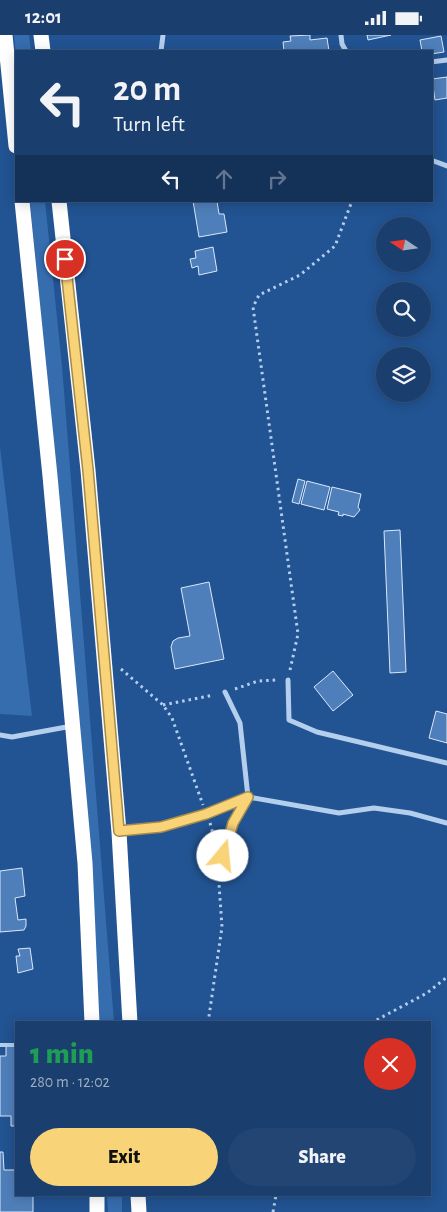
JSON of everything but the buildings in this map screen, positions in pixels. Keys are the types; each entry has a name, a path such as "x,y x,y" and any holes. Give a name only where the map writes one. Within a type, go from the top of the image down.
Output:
{"highway":[{"path":"5,35 15,136"},
{"path":"41,35 42,50"},
{"path":"22,202 85,863 92,1021"},
{"path":"59,202 88,470 119,831 130,1021"},
{"path":"96,1196 97,1212"},
{"path":"138,1196 139,1212"}],"street":[{"path":"161,50 163,35"},
{"path":"341,35 342,44 345,50"},
{"path":"433,62 447,60"},
{"path":"433,161 447,166"},
{"path":"288,680 289,720 317,731 447,763"},
{"path":"218,873 233,823 248,797 240,723 225,692"},
{"path":"0,735 12,737 72,726"},
{"path":"119,831 161,827 206,814 248,797 339,813 374,809 410,813 447,823"}],"lane":[{"path":"0,1045 15,1045"}],"path":[{"path":"163,705 200,699 258,681 288,680 298,634 253,307 259,295 300,275 335,246 352,202"},
{"path":"375,1021 427,993 447,977"},
{"path":"273,1212 276,1196"}],"shaded area":[{"path":"14,35 29,35 31,50 16,50"},
{"path":"30,202 45,202 62,366 114,1021 99,1021 78,708"},
{"path":"0,447 32,716 0,714"},
{"path":"107,1196 122,1196 122,1212 108,1212"}],"route":[{"path":"65,259 88,470 119,831 161,827 206,814 248,797 233,823 223,856"}]}
